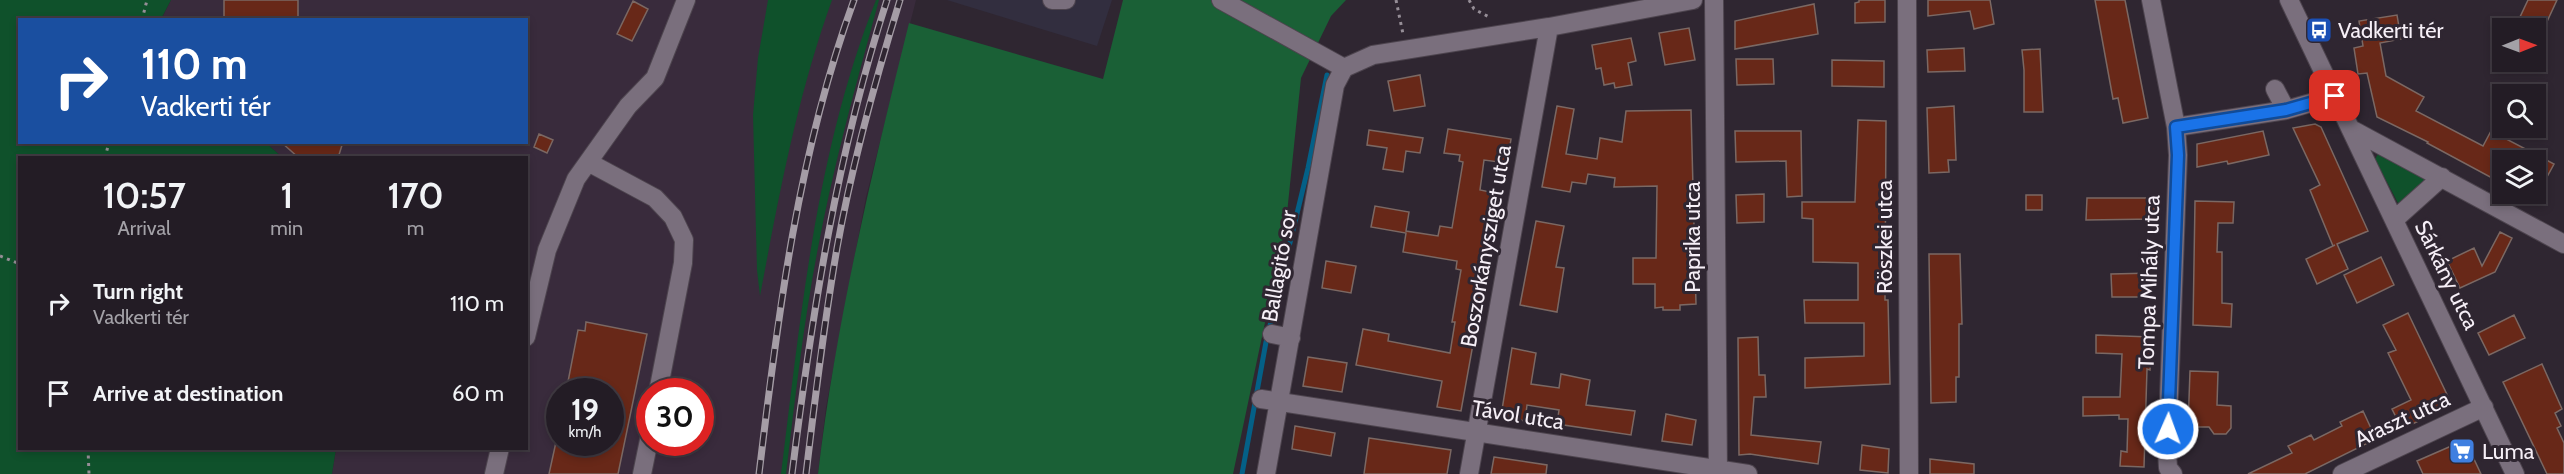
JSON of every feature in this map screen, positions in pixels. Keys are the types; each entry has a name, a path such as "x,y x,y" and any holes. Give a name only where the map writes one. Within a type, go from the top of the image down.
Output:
{"street":[{"path":"528,329 547,250 576,179 628,106 655,78 686,0"},
{"path":"1052,0 1066,0"},
{"path":"1221,0 1344,68 1373,55 1549,27 1694,0"},
{"name":"Paprika utca","path":"1714,0 1718,472"},
{"name":"Röszkei utca","path":"1907,0 1909,474"},
{"path":"2151,0 2176,127 2286,110 2335,96 2289,0"},
{"name":"Boszorkánysziget utca","path":"1469,474 1549,27"},
{"name":"Ballagitó sor","path":"1266,474 1291,338 1316,168 1335,85 1344,68"},
{"path":"2276,89 2286,110"},
{"name":"Sárkány utca","path":"2335,96 2515,474"},
{"name":"Tompa Mihály utca","path":"2173,474 2168,468 2167,452 2178,155 2176,127"},
{"path":"2351,129 2564,244"},
{"path":"588,162 655,198 673,217 684,240 683,263 661,378"},
{"path":"2394,220 2442,177"},
{"path":"1272,334 1291,338"},
{"name":"Távol utca","path":"1261,399 1718,472 1748,474"},
{"name":"Araszt utca","path":"2342,474 2484,407"},
{"path":"494,474 500,450"},
{"path":"642,474 646,456"}],"path":[{"path":"142,18 147,0"},
{"path":"1396,0 1406,49"},
{"path":"0,256 18,263"},
{"path":"88,450 89,474"}],"shaded area":[{"path":"171,0 916,0 866,197 826,407 818,474 332,474 336,450 528,450 528,156 281,156 267,144 528,144 528,18 162,18"},
{"path":"947,0 1112,0 1097,46"}],"green space":[{"path":"0,0 171,0 162,18 18,18 18,144 267,144 281,156 18,156 18,450 336,450 332,474 0,474"},
{"path":"768,0 832,0 799,110 760,296 757,270 753,115 758,58"},
{"path":"876,0 879,0 845,126 823,221 803,335 786,474 781,474 804,294 825,174 856,57"},
{"path":"1123,0 1346,0 1331,16 1301,78 1286,223 1233,474 818,474 835,360 856,247 909,23 1103,79"},
{"path":"2380,151 2425,179 2399,205 2375,159"}],"building":[{"path":"224,0 298,0 298,18 224,18"},
{"path":"1859,0 1885,0 1885,22 1855,23 1855,3"},
{"path":"1928,0 1990,0 1994,24 1974,29 1970,11 1928,16"},
{"path":"2095,0 2125,0 2148,118 2123,123 2118,98 2113,99"},
{"path":"2528,0 2557,0 2546,24 2546,18 2520,17"},
{"path":"633,1 648,9 632,41 617,34"},
{"path":"1814,4 1818,34 1735,49 1735,21"},
{"path":"2397,15 2401,39 2380,43 2386,76 2424,97 2416,111 2483,146 2491,131 2492,138 2504,138 2527,150 2492,150 2492,178 2428,142 2377,117 2367,73 2358,74 2354,48 2363,46 2359,21"},
{"path":"1689,28 1695,60 1665,65 1659,33"},
{"path":"1631,38 1636,61 1628,63 1632,85 1615,88 1614,83 1604,85 1601,68 1596,69 1592,45"},
{"path":"1964,48 1965,71 1928,72 1927,50"},
{"path":"2040,49 2043,112 2024,112 2022,50"},
{"path":"1736,59 1773,59 1774,84 1737,85"},
{"path":"1832,60 1884,61 1884,87 1832,86"},
{"path":"1420,75 1425,106 1394,111 1388,81"},
{"path":"1557,106 1574,109 1566,154 1597,159 1600,138 1622,142 1626,111 1691,110 1696,304 1680,305 1680,310 1655,308 1655,284 1633,284 1633,258 1656,258 1657,186 1614,187 1615,178 1588,174 1586,184 1572,182 1570,192 1542,187"},
{"path":"1954,106 1956,160 1948,160 1949,172 1929,173 1927,108"},
{"path":"1858,120 1886,121 1885,300 1888,300 1890,384 1805,388 1805,358 1864,356 1864,323 1805,323 1804,300 1858,300 1858,263 1813,262 1813,219 1802,218 1802,202 1855,202"},
{"path":"2315,124 2321,127 2368,231 2337,244 2348,269 2317,284 2306,259 2333,246 2310,190 2320,185 2293,128"},
{"path":"1448,129 1511,139 1507,163 1484,160 1480,190 1500,194 1461,411 1437,407 1442,381 1356,365 1363,329 1389,334 1388,341 1450,353 1455,322 1452,322 1461,270 1456,269 1457,261 1403,252 1406,233 1371,227 1375,206 1409,212 1406,231 1438,236 1440,226 1452,228 1463,162 1459,161 1460,155 1444,153"},
{"path":"1369,130 1423,138 1420,153 1406,151 1403,172 1383,169 1387,148 1367,145"},
{"path":"1735,131 1801,131 1802,196 1787,197 1786,161 1736,162"},
{"path":"2263,131 2269,155 2228,164 2227,161 2197,167 2197,144"},
{"path":"539,134 553,140 547,153 534,147"},
{"path":"283,144 342,144 339,156 297,156"},
{"path":"2546,160 2554,164 2546,179"},
{"path":"1764,194 1764,222 1737,223 1736,195"},
{"path":"2026,195 2042,195 2042,210 2026,210"},
{"path":"2087,198 2155,198 2154,219 2086,220"},
{"path":"2195,201 2234,202 2233,223 2218,223 2217,252 2222,252 2222,303 2232,304 2231,327 2193,325"},
{"path":"1536,221 1564,226 1556,267 1564,268 1557,312 1520,305"},
{"path":"2500,232 2512,238 2495,272 2460,288 2447,261 2474,248 2482,266"},
{"path":"1929,254 1960,254 1962,324 1959,324 1959,377 1956,377 1956,402 1931,403"},
{"path":"2381,257 2394,285 2357,303 2344,275"},
{"path":"1326,261 1356,266 1351,293 1322,288"},
{"path":"2153,273 2153,297 2112,297 2111,274"},
{"path":"2408,313 2452,405 2402,429 2392,409 2411,400 2388,353 2396,350 2383,325"},
{"path":"2514,315 2525,338 2489,355 2478,333"},
{"path":"586,322 647,334 638,378 636,378 624,445 624,378 569,378 578,330 585,331"},
{"path":"2096,335 2151,337 2150,370 2147,369 2144,467 2120,466 2121,451 2127,452 2128,419 2119,419 2119,415 2083,416 2083,397 2120,397 2122,354 2096,353"},
{"path":"1758,337 1759,375 1765,375 1766,397 1754,397 1751,435 1821,442 1818,464 1750,454 1739,455 1738,338"},
{"path":"1512,348 1536,353 1531,384 1559,388 1561,374 1590,380 1586,405 1635,411 1631,435 1557,424 1559,410 1527,405 1525,421 1501,416"},
{"path":"1308,357 1347,363 1342,392 1303,386"},
{"path":"2542,364 2562,409 2555,413 2561,426 2557,428 2564,443 2564,474 2547,474 2503,382"},
{"path":"2190,371 2218,372 2217,405 2231,406 2231,428 2226,434 2214,434 2209,427 2188,427"},
{"path":"2363,411 2376,439 2305,474 2248,474 2292,453 2288,446 2311,435 2314,440 2342,426 2340,422"},
{"path":"1666,414 1696,420 1692,445 1662,441"},
{"path":"1295,426 1335,433 1331,456 1292,449"},
{"path":"1369,438 1451,450 1447,474 1364,474"},
{"path":"2465,440 2481,474 2423,474 2417,461"},
{"path":"1862,445 1889,449 1888,473 1860,470"},
{"path":"553,456 622,456 618,474 549,474"},
{"path":"1494,457 1547,465 1546,474 1491,474"},
{"path":"1930,459 1974,464 1974,474 1930,474"}],"waterway":[{"path":"1242,474 1266,342 1308,168 1327,75"}],"railway":[{"path":"759,474 783,294 804,175 818,116 854,0"},
{"path":"792,474 808,354 828,234 854,116 887,0"},
{"path":"806,474 832,276 843,217 865,123 900,0"}],"place":[{"name":"Vadkerti tér","path":"2319,30"},
{"name":"Luma","path":"2462,451"}],"route":[{"path":"2168,429 2178,155 2176,127 2286,110 2335,96"}]}
